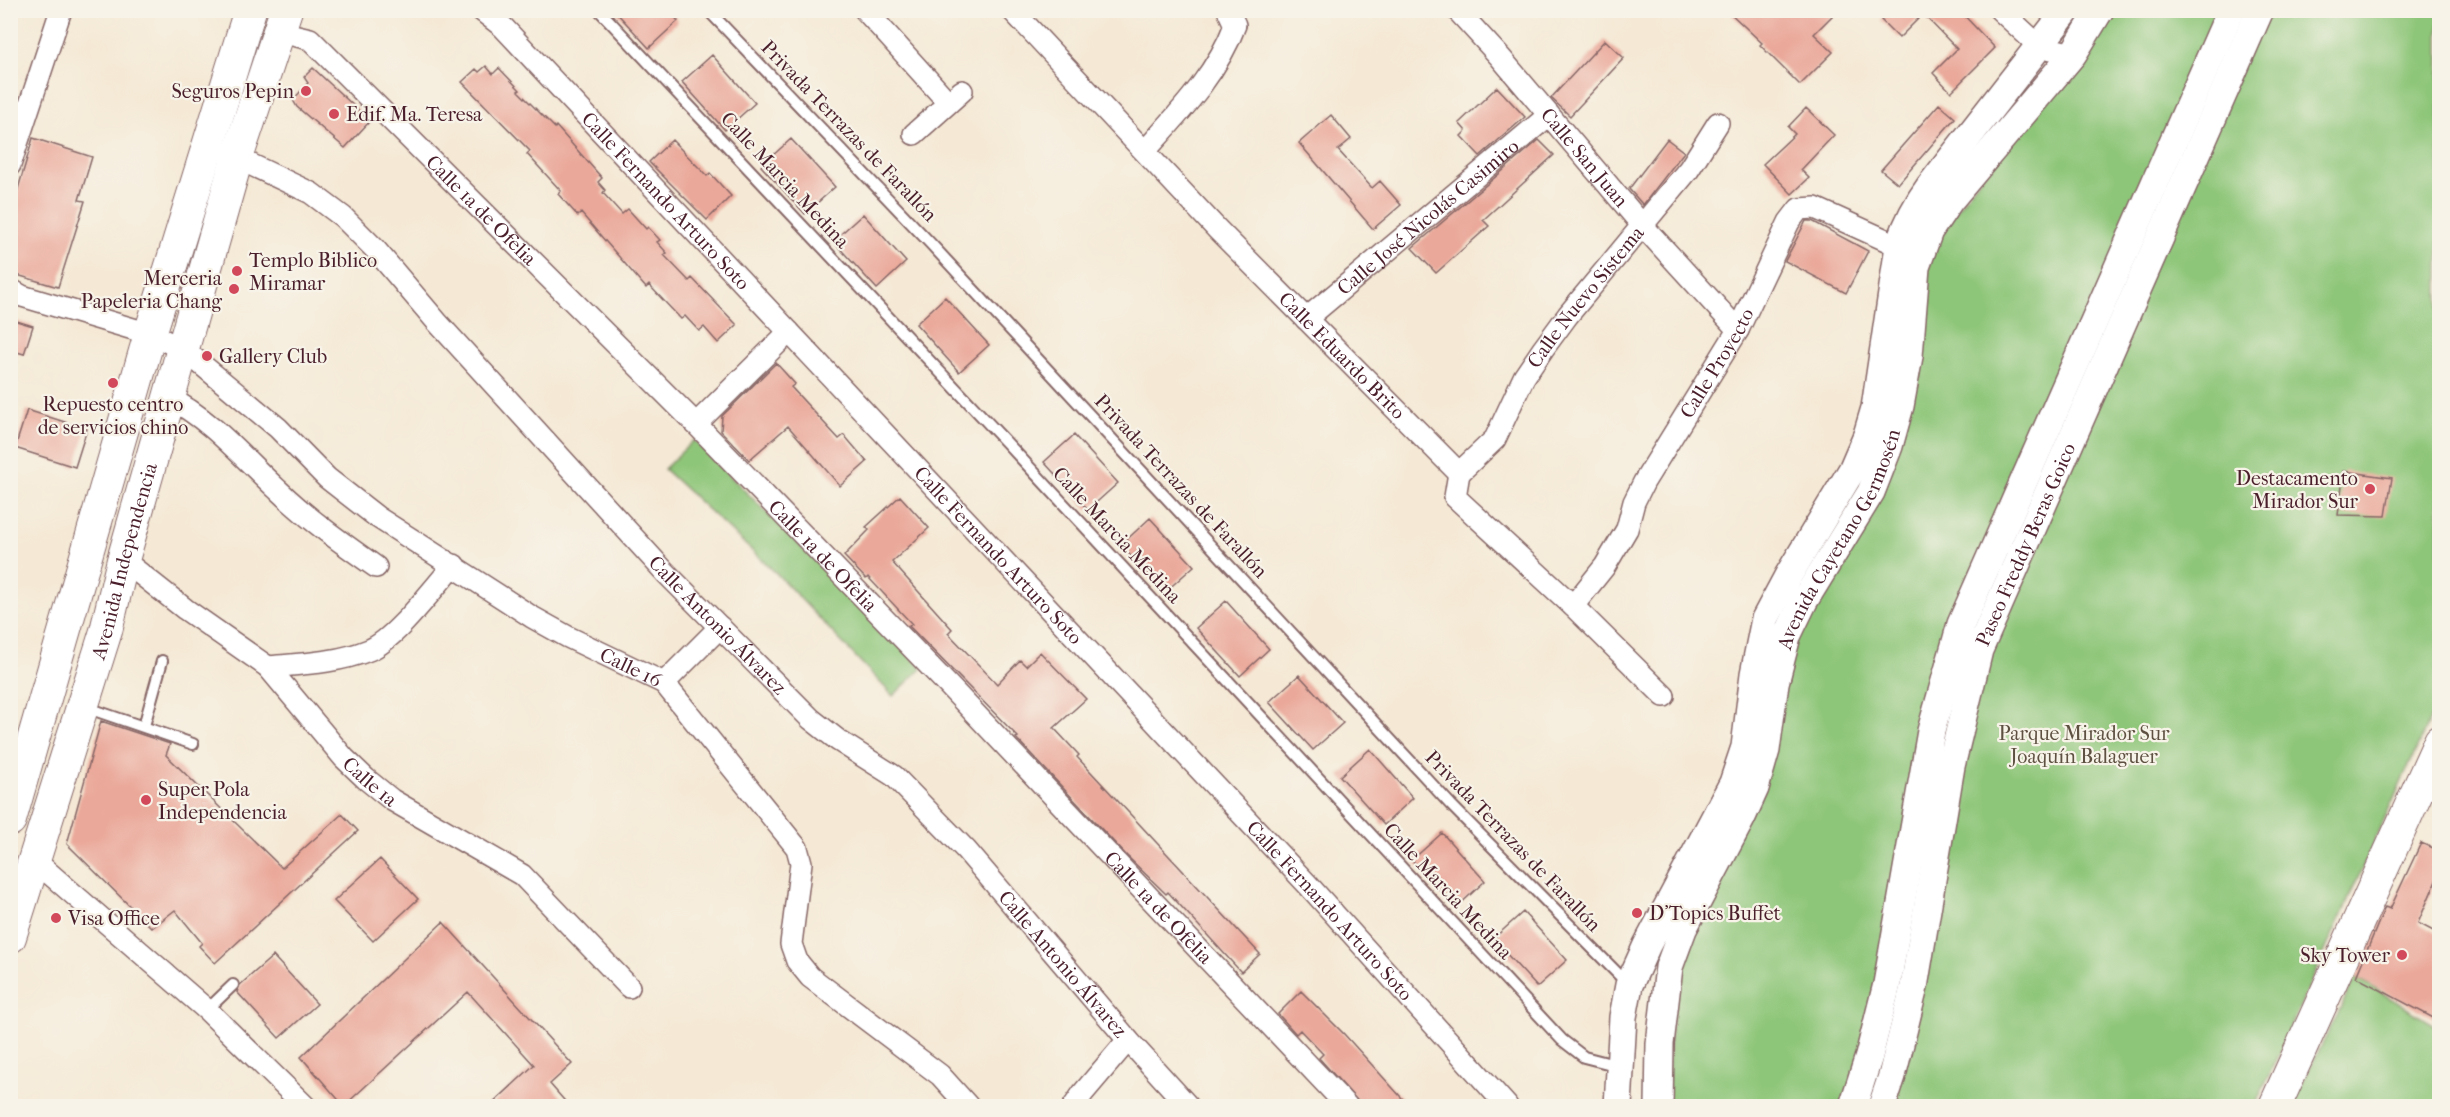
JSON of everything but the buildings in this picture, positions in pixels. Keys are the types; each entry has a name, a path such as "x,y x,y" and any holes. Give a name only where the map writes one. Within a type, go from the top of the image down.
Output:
{"main road":[{"name":"Avenida Independencia","path":"10,820 150,334 250,10"},
{"name":"Avenida Independencia","path":"10,937 106,631 123,560 237,158 283,21"},
{"path":"52,680 85,698"},
{"path":"2275,1107 2439,741"}],"street":[{"path":"10,165 61,10"},
{"name":"Calle Fernando Arturo Soto","path":"480,10 503,27 1309,886 1507,1107"},
{"path":"865,10 955,96 915,135"},
{"name":"Calle Eduardo Brito","path":"1012,10 1217,229 1459,473"},
{"path":"1145,151 1190,101 1228,44 1235,25 1228,10"},
{"name":"Calle San Juan","path":"1457,10 1642,225 1738,330"},
{"path":"2000,10 2040,46 2073,54"},
{"name":"Avenida Cayetano Germosén","path":"1618,1107 1623,1017 1629,986 1647,945 1733,783 1746,747 1754,674 1765,619 1788,576 1852,471 1867,435 1875,408 1899,246 1913,210 2067,10"},
{"name":"Avenida Cayetano Germosén","path":"1659,1107 1660,1044 1669,967 1683,929 1755,788 1766,750 1775,683 1787,636 1804,601 1871,492 1889,446 1900,406 1909,356 1916,267 1929,231 1957,191 2073,54 2100,10"},
{"name":"Paseo Freddy Beras Goico","path":"1853,1107 1869,1056 1887,984 1931,731 1961,624 2230,10"},
{"name":"Paseo Freddy Beras Goico","path":"1882,1107 1914,987 1951,766 1979,650 2260,10"},
{"name":"Calle 1a de Ofelia","path":"283,21 310,39 696,424 1039,780 1347,1107"},
{"name":"Calle José Nicolás Casimiro","path":"1306,319 1549,115"},
{"name":"Calle Nuevo Sistema","path":"1459,473 1495,439 1524,377 1543,349 1568,315 1689,169 1718,123"},
{"name":"Calle Antonio Álvarez","path":"237,158 311,193 343,217 375,249 437,322 664,572 811,719 904,786 966,850 1188,1107"},
{"name":"Calle Proyecto","path":"1573,606 1605,566 1627,529 1634,502 1644,482 1738,330 1789,222 1799,209 1815,208 1899,246"},
{"name":"Calle 16","path":"10,289 22,296 150,334 183,349 278,428 327,478 377,517 568,638 664,683 797,848 801,863 791,944 797,961 810,977 940,1075 968,1107"},
{"path":"696,424 789,332"},
{"path":"169,398 186,407 222,436 312,521 376,567"},
{"path":"1459,473 1455,497 1573,606 1664,696"},
{"name":"Calle 1a","path":"123,560 185,609 268,667 338,751 366,779 399,805 522,875 629,987"},
{"path":"268,667 327,661 370,650 391,635 453,565"},
{"path":"664,683 720,627"},
{"path":"34,860 207,1010 305,1107"},
{"path":"1074,1107 1128,1040"}],"lane":[{"name":"Calle Marcia Medina","path":"599,10 998,433 1562,1041 1584,1057 1619,1066"},
{"name":"Privada Terrazas de Farallón","path":"708,10 931,244 1452,805 1629,986"},
{"path":"144,726 162,661"},
{"path":"85,698 144,726 193,744"},
{"path":"207,1010 233,985"}],"green space":[{"name":"Parque Mirador Sur Joaquín Balaguer","path":"2107,11 2439,11 2439,699 2255,1106 1668,1106 1669,1044 1681,959 1798,633 1858,531 1937,235"},
{"path":"694,440 922,668 893,696 777,574 664,469"},
{"path":"2356,977 2439,1028 2439,1106 2291,1106"}],"place":[{"name":"Seguros Pepin","path":"306,91"},
{"name":"Edif. Ma. Teresa","path":"334,114"},
{"name":"Templo Biblico Miramar","path":"237,271"},
{"name":"Merceria Papeleria Chang","path":"234,289"},
{"name":"Gallery Club","path":"207,356"},
{"name":"Repuesto centro de servicios chino","path":"113,383"},
{"name":"Destacamento Mirador Sur","path":"2370,489"},
{"name":"Super Pola Independencia","path":"146,800"},
{"name":"D'Topics Buffet","path":"1637,913"},
{"name":"Visa Office","path":"56,918"},
{"name":"Sky Tower","path":"2402,955"}]}
